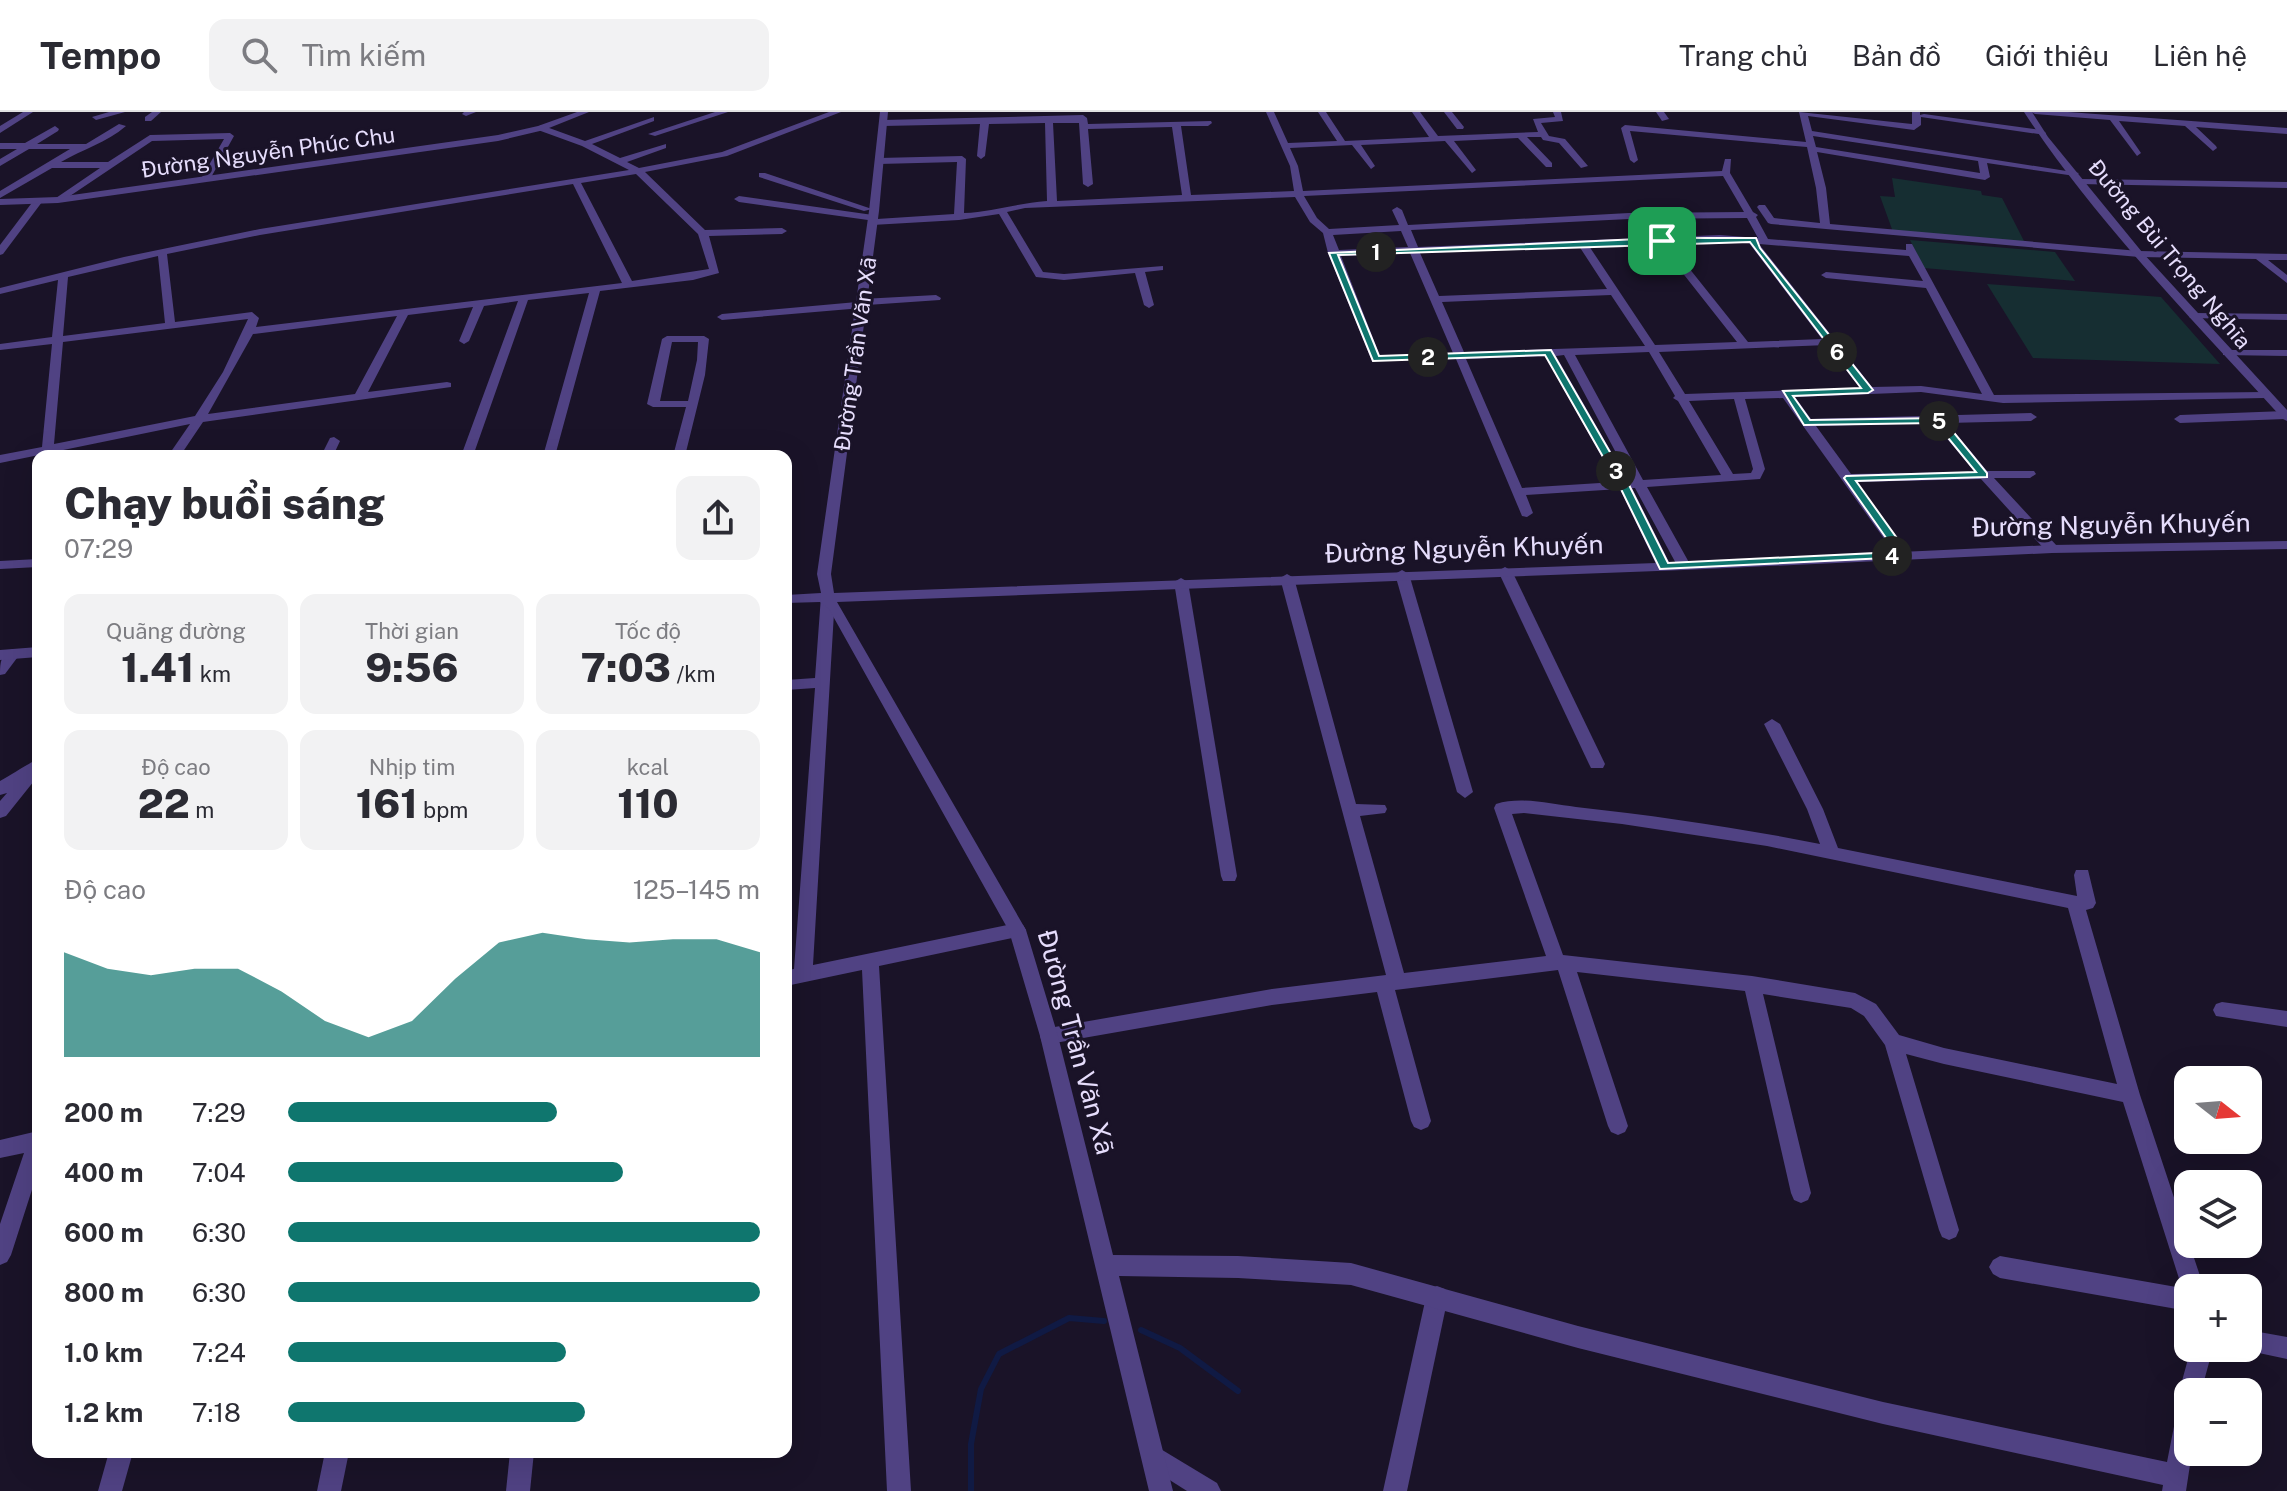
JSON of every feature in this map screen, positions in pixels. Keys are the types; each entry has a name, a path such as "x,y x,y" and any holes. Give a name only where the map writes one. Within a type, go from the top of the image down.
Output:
{"street":[{"path":"0,130 29,112"},
{"path":"96,117 121,112"},
{"path":"148,119 157,112"},
{"name":"Đường Nguyễn Phúc Chu","path":"0,202 58,200 440,146 541,128 585,112"},
{"path":"652,134 724,112"},
{"path":"0,291 260,232 638,171 732,152 837,112"},
{"path":"884,117 985,121 1083,120 1210,128 1206,112"},
{"path":"1270,112 1294,166 1299,195 1313,220 1327,232 1376,359 1829,342"},
{"path":"1322,112 1343,144"},
{"path":"1416,112 1436,140"},
{"path":"1448,112 1460,127"},
{"path":"1557,112 1560,119 1536,120 1548,139 1562,141 1584,166"},
{"name":"Đường Bùi Trọng Nghĩa","path":"2028,112 2139,254 2286,416"},
{"path":"2035,112 2287,131"},
{"path":"2213,112 2227,127"},
{"path":"1825,226 1821,188 1803,113 1914,127 1920,114 2042,133"},
{"name":"Đường Trần Văn Xã","path":"884,117 862,303 824,570 827,599 834,606 1017,930 1049,1036 1161,1491"},
{"path":"585,144 651,119"},
{"path":"1049,120 1052,204"},
{"path":"1083,120 1088,184"},
{"path":"2114,120 2137,153"},
{"path":"981,156 985,121"},
{"path":"1176,124 1187,199"},
{"path":"2189,125 2213,148"},
{"path":"0,146 77,149 90,146 122,126"},
{"path":"249,331 693,277 715,271 703,233 638,171 585,144 541,128"},
{"path":"1634,160 1625,128 1811,147 1985,177 1982,159"},
{"path":"0,163 55,129"},
{"path":"1807,133 2078,177 2287,185"},
{"path":"1285,146 1543,134"},
{"path":"58,200 150,138 228,135 230,138 206,179"},
{"path":"1520,135 1549,165"},
{"path":"1448,139 1472,170"},
{"path":"1355,143 1371,166"},
{"path":"620,161 663,146"},
{"path":"0,195 77,149"},
{"path":"879,161 962,159 959,217"},
{"path":"1728,161 1726,173 1753,215 1759,240 1756,248 1868,390"},
{"path":"50,165 110,165"},
{"path":"739,199 873,217 959,217 1052,204 1726,173"},
{"path":"762,175 873,217"},
{"path":"575,180 628,284"},
{"path":"2271,184 2287,199"},
{"path":"0,252 6,238 37,202"},
{"path":"1762,207 1771,221 1902,234 2139,254 2287,257"},
{"path":"1001,210 1041,282 1159,268"},
{"path":"1397,210 1527,513"},
{"path":"1327,232 1629,216 1753,215"},
{"path":"703,233 782,231"},
{"path":"1902,234 1990,398"},
{"path":"1333,253 1582,243 1759,240 1912,253"},
{"path":"1662,241 1744,344"},
{"path":"1582,243 1651,347 1730,479"},
{"path":"162,252 170,324"},
{"path":"2259,257 2287,280"},
{"path":"1139,270 1149,305"},
{"path":"48,449 63,275"},
{"path":"1826,275 1930,285"},
{"path":"551,450 565,409 576,353 596,288"},
{"path":"1434,299 1613,292"},
{"path":"469,450 524,298"},
{"path":"722,317 936,298"},
{"path":"464,341 480,303"},
{"path":"360,396 404,312"},
{"path":"0,347 252,315 254,318 249,331 178,450"},
{"path":"2194,316 2287,317"},
{"path":"680,450 704,358 703,337 667,339 653,404 692,404"},
{"path":"1567,351 1684,566"},
{"path":"1548,352 1624,485 1664,566"},
{"path":"2227,353 2287,353"},
{"path":"43,450 199,419 447,385"},
{"path":"1679,398 1921,389 1990,398 2265,395"},
{"path":"1786,393 1903,555"},
{"path":"1518,492 1730,479 1759,473 1738,395"},
{"path":"2180,419 2286,416"},
{"path":"1807,423 2031,417"},
{"path":"1938,420 2052,549"},
{"path":"330,450 334,441"},
{"path":"0,459 32,452"},
{"path":"1849,478 2030,474"},
{"name":"Đường Nguyễn Khuyến","path":"792,599 2052,549 2287,545"},
{"path":"0,565 32,563"},
{"path":"1505,571 1597,764"},
{"path":"1402,574 1465,792"},
{"path":"1287,578 1351,810 1421,1121"},
{"path":"1181,582 1229,876"},
{"path":"827,599 794,976 1017,930"},
{"path":"0,670 6,655 32,651"},
{"path":"792,685 820,683"},
{"path":"1772,724 1815,809 1831,851"},
{"path":"0,789 32,769"},
{"path":"0,812 32,772"},
{"path":"1618,1126 1561,962 1502,808 1524,807 1622,818 1831,851 2075,903 2087,903 2082,875"},
{"path":"1351,810 1379,809"},
{"path":"2075,903 2130,1095 2188,1274"},
{"path":"870,960 899,1491"},
{"path":"1049,1036 1172,1017 1272,997 1561,962 1752,984 1855,1001 1870,1010 1893,1042 1949,1230"},
{"path":"1752,984 1801,1193"},
{"path":"2222,1010 2287,1019"},
{"path":"1893,1042 2130,1095"},
{"path":"0,1149 32,1142"},
{"path":"0,1255 32,1159"},
{"path":"1105,1265 1238,1267 1351,1274 1578,1337 2174,1484"},
{"path":"2000,1267 2174,1298"},
{"path":"1395,1491 1437,1297"},
{"path":"2262,1344 2287,1348"},
{"path":"1154,1457 1209,1491"},
{"path":"110,1491 119,1458"},
{"path":"329,1491 336,1458"},
{"path":"518,1491 521,1458"}],"green space":[{"path":"1892,178 1981,191 1982,195 2002,198 2025,243 1893,232 1880,196 1895,197"},
{"path":"1910,240 2055,252 2075,281 1924,268"},
{"path":"1987,284 2161,297 2220,364 2033,358"}],"waterway":[{"path":"971,1491 971,1444 981,1389 999,1354 1069,1318 1104,1321"},
{"path":"1141,1330 1180,1348 1238,1391"}],"route":[{"path":"1753,240 1756,248 1868,390 1786,393 1807,423 1938,420 1984,475 1849,478 1903,555 1664,566 1624,485 1548,352 1376,359 1333,253 1662,241 1753,240"}]}
